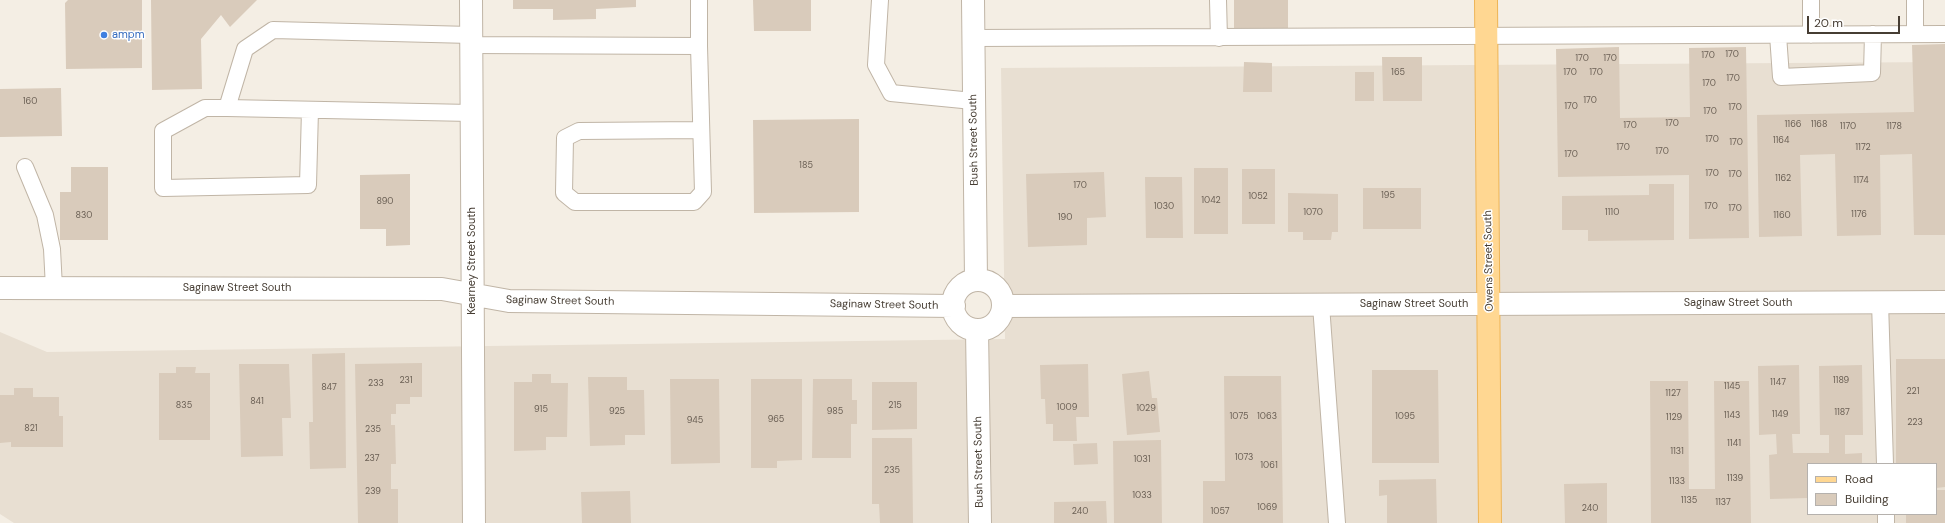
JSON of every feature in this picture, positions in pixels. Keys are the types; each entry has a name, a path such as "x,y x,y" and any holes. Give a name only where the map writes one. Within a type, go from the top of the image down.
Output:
{"main road":[{"name":"Owens Street South","path":"1486,0 1490,304 1490,523"}],"street":[{"name":"Kearney Street South","path":"471,0 474,523"},
{"name":"Bush Street South","path":"973,0 976,280"},
{"path":"976,280 984,281 998,290 1002,298 1003,306 1001,314 992,326 977,330 964,325 958,320 954,306 954,298 962,286 976,280"},
{"name":"Saginaw Street South","path":"0,288 442,288 509,301 954,306"},
{"name":"Saginaw Street South","path":"1003,306 1945,302"},
{"name":"Bush Street South","path":"977,330 980,523"}],"lane":[{"path":"699,0 703,192 694,202 575,202 564,193 565,138 579,131 701,130"},
{"path":"880,0 876,65 891,93 973,101"},
{"path":"1218,0 1218,38"},
{"path":"1811,0 1811,35"},
{"path":"1915,0 1915,34"},
{"path":"227,108 246,49 273,30 471,40 699,46"},
{"path":"1778,35 1780,77 1872,73 1873,34"},
{"path":"973,38 1945,34"},
{"path":"310,110 308,186 163,188 163,131 205,108 471,113"},
{"path":"25,167 45,215 52,249 54,288"},
{"path":"1880,302 1884,463"},
{"path":"1321,305 1337,523"}],"shaded area":[{"path":"1945,62 1945,523 14,523 0,514 0,332 47,352 1005,339 1001,68"}],"building":[{"name":"ampm","path":"68,0 142,0 142,68 66,69 65,3"},
{"path":"151,0 257,0 230,27 221,15 201,39 202,89 152,90"},
{"path":"513,0 636,0 636,7 596,9 596,19 553,20 553,9 513,9"},
{"path":"753,0 811,0 811,31 754,31"},
{"path":"1234,0 1288,0 1288,29 1234,29"},
{"path":"1945,44 1945,235 1914,235 1912,154 1880,155 1881,235 1837,236 1835,154 1800,155 1802,236 1759,237 1757,115 1914,112 1912,45"},
{"path":"1619,47 1620,118 1690,117 1689,48 1746,47 1749,238 1689,239 1689,175 1558,177 1556,49"},
{"path":"1382,57 1422,57 1422,101 1383,101"},
{"path":"1244,62 1272,63 1272,92 1243,92"},
{"path":"1355,72 1374,72 1374,101 1355,101"},
{"path":"61,88 62,136 0,137 0,89"},
{"path":"859,119 859,212 754,213 753,120"},
{"path":"71,167 108,167 108,240 60,240 60,192 71,192"},
{"path":"1194,168 1228,168 1228,234 1194,234"},
{"path":"1242,169 1275,169 1275,224 1242,224"},
{"path":"1104,172 1106,217 1087,218 1087,245 1028,247 1026,174"},
{"path":"410,174 410,245 386,246 386,229 360,229 360,175"},
{"path":"1145,177 1182,177 1183,238 1146,238"},
{"path":"1649,184 1674,184 1674,240 1588,241 1588,230 1562,230 1562,196 1649,195"},
{"path":"1363,188 1421,188 1421,229 1363,229"},
{"path":"1288,193 1338,194 1338,232 1332,232 1331,240 1303,240 1303,232 1288,232"},
{"path":"345,353 346,468 310,469 309,422 313,422 312,354"},
{"path":"1896,359 1945,359 1945,487 1937,488 1937,463 1896,463"},
{"path":"422,363 422,397 410,397 410,404 396,404 396,414 391,414 391,425 395,425 396,464 391,464 391,489 398,489 398,523 358,523 355,364"},
{"path":"239,364 289,364 291,418 282,418 283,456 241,457"},
{"path":"1088,364 1089,417 1076,417 1077,441 1053,441 1053,424 1046,424 1045,399 1041,399 1040,365"},
{"path":"1799,365 1800,434 1792,434 1793,453 1829,453 1829,435 1820,435 1819,366 1862,365 1863,435 1845,435 1845,454 1862,453 1862,463 1807,463 1807,498 1770,499 1769,455 1777,454 1776,434 1759,435 1758,366"},
{"path":"176,367 196,367 195,373 210,373 210,440 159,440 159,373 176,373"},
{"path":"1372,370 1438,370 1439,463 1372,463"},
{"path":"1149,371 1152,398 1157,398 1160,432 1127,435 1122,374"},
{"path":"532,374 551,374 551,383 568,383 567,437 546,437 546,450 514,451 514,382 532,382"},
{"path":"1224,376 1281,376 1283,523 1203,523 1203,481 1225,481"},
{"path":"588,377 627,377 627,390 644,390 645,435 625,435 625,445 590,446"},
{"path":"670,379 719,379 720,463 671,464"},
{"path":"751,379 802,379 802,460 777,461 777,468 751,468"},
{"path":"813,379 852,379 852,400 857,400 857,424 851,424 851,458 812,458"},
{"path":"1650,381 1688,381 1689,489 1715,489 1714,381 1749,381 1751,523 1651,523"},
{"path":"872,382 917,382 917,429 872,430"},
{"path":"14,388 33,388 33,397 59,397 59,416 63,416 63,447 11,447 11,442 0,443 0,395 14,395"},
{"path":"872,438 912,438 913,523 880,523 879,504 872,504"},
{"path":"1161,440 1162,523 1114,523 1113,441"},
{"path":"1097,443 1098,464 1074,465 1073,444"},
{"path":"1436,479 1437,523 1387,523 1387,495 1379,496 1379,480"},
{"path":"1607,483 1607,523 1565,523 1564,484"},
{"path":"1937,490 1945,490 1945,523 1906,523 1906,515 1937,515"},
{"path":"630,491 631,523 582,523 581,492"},
{"path":"1106,501 1107,523 1054,523 1054,502"}],"place":[{"name":"ampm","path":"104,35"}]}
